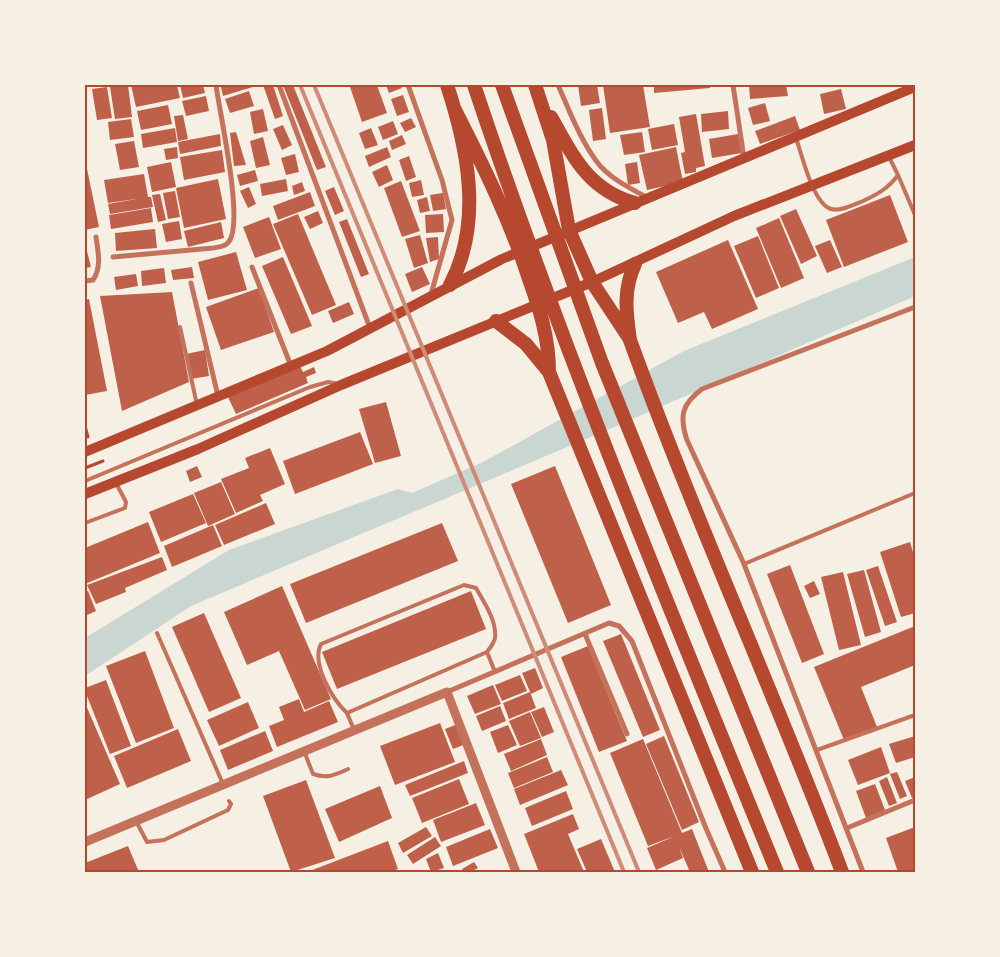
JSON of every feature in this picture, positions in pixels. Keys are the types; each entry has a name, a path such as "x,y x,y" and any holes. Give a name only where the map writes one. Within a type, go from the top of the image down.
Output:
{"highway":[{"path":"447,85 455,110 468,168 468,229 464,252 450,285"},
{"path":"474,85 515,208 580,383 777,872"},
{"path":"502,85 602,363 808,872"},
{"path":"537,90 574,158 588,176 613,194 641,200"},
{"path":"537,90 553,140 569,230 592,282 632,345 747,639 805,774 842,872"},
{"path":"455,110 500,202 520,252 538,303 549,347 551,376"},
{"path":"632,345 626,307 627,283 634,264"},
{"path":"496,321 526,344 551,376 752,872"}],"main road":[{"path":"85,452 291,366 370,329 450,285 569,230 796,138 915,87"},
{"path":"85,494 198,448 341,384 592,282 734,216 915,145"}],"street":[{"path":"113,257 213,248 224,246 229,241 234,209 216,85"},
{"path":"279,85 370,329"},
{"path":"408,85 442,180 452,220 430,296"},
{"path":"558,85 574,122 598,162 641,200"},
{"path":"734,85 744,158"},
{"path":"85,281 93,280 98,273 99,255 96,236"},
{"path":"252,267 291,366"},
{"path":"191,283 218,396"},
{"path":"863,872 744,564 682,427 684,412 689,399 702,389 915,307"},
{"path":"85,842 609,623 619,626 632,640 704,826 725,872"},
{"path":"585,634 626,734"},
{"path":"447,692 516,872"},
{"path":"847,828 915,800"}],"lane":[{"path":"796,138 812,186 825,207 833,210 857,203 883,191 892,184 898,175"},
{"path":"888,157 915,215"},
{"path":"180,327 197,405"},
{"path":"85,481 310,387 328,382 341,384"},
{"path":"85,523 125,508 126,502 116,481"},
{"path":"744,564 915,493"},
{"path":"347,713 487,652 495,640 494,628 485,603 476,588 464,585 321,644 317,660 336,703 347,713 354,730"},
{"path":"157,633 223,785"},
{"path":"487,652 495,672"},
{"path":"817,750 915,715"},
{"path":"304,751 314,774 323,777 334,776 348,770"},
{"path":"136,821 147,842 164,840 228,810 231,804 229,800"}],"shaded area":[{"path":"915,257 915,296 612,428 191,606 85,676 85,638 229,550 398,489 412,493 483,462 684,351"}],"building":[{"path":"128,85 132,117 115,119 110,87"},
{"path":"131,85 177,85 180,98 136,107"},
{"path":"180,85 203,85 205,93 183,98"},
{"path":"227,85 259,85 223,96 221,87"},
{"path":"263,85 273,85 283,116 275,119"},
{"path":"283,85 293,85 326,167 317,170"},
{"path":"377,85 387,113 362,122 350,87"},
{"path":"386,85 400,85 402,88 389,93"},
{"path":"578,85 597,85 600,103 581,106"},
{"path":"603,85 643,85 650,127 610,133"},
{"path":"654,85 709,85 710,88 654,93"},
{"path":"749,85 786,85 788,96 750,99"},
{"path":"107,87 112,118 97,120 92,89"},
{"path":"841,89 846,109 824,114 820,94"},
{"path":"249,91 254,106 230,113 225,99"},
{"path":"403,95 409,112 397,116 391,99"},
{"path":"206,96 209,111 186,116 182,101"},
{"path":"765,103 770,121 753,125 748,108"},
{"path":"168,105 172,124 141,130 137,111"},
{"path":"602,108 606,139 593,141 589,110"},
{"path":"263,109 268,131 254,134 250,112"},
{"path":"728,111 729,129 702,132 701,114"},
{"path":"696,114 705,166 696,168 696,172 685,174 681,153 685,152 679,117"},
{"path":"183,115 188,139 178,141 174,116"},
{"path":"795,116 800,130 760,144 755,131"},
{"path":"411,118 416,127 405,132 400,123"},
{"path":"131,119 134,137 110,140 108,122"},
{"path":"393,121 398,134 383,140 378,127"},
{"path":"674,124 678,145 652,150 648,129"},
{"path":"283,125 292,145 282,150 273,129"},
{"path":"175,128 177,142 143,148 141,134"},
{"path":"371,128 378,145 365,149 359,133"},
{"path":"236,132 246,165 234,166 230,133"},
{"path":"642,132 645,152 624,155 620,135"},
{"path":"220,134 221,146 180,154 178,142"},
{"path":"738,134 742,153 712,158 709,139"},
{"path":"402,135 406,144 392,150 389,141"},
{"path":"263,137 270,165 256,168 250,141"},
{"path":"134,141 139,167 120,170 115,144"},
{"path":"177,147 178,158 166,160 164,149"},
{"path":"387,147 391,157 369,167 365,156"},
{"path":"676,147 683,182 647,190 639,155"},
{"path":"222,150 225,172 184,180 180,157"},
{"path":"295,154 299,172 286,175 281,158"},
{"path":"409,156 416,177 406,181 399,160"},
{"path":"85,159 99,227 85,230"},
{"path":"171,162 176,187 152,192 147,167"},
{"path":"637,162 640,183 628,185 625,164"},
{"path":"387,165 393,180 379,187 372,172"},
{"path":"255,170 258,181 240,186 237,175"},
{"path":"144,174 148,197 151,197 153,207 110,214 108,204 136,199 108,203 104,180"},
{"path":"218,179 226,219 184,228 176,188"},
{"path":"286,179 288,191 262,196 260,184"},
{"path":"421,180 424,195 412,197 409,183"},
{"path":"401,181 420,231 402,237 384,188"},
{"path":"302,182 305,191 294,195 292,186"},
{"path":"249,187 256,204 248,208 240,191"},
{"path":"334,187 344,211 335,215 325,191"},
{"path":"175,191 180,217 168,219 163,193"},
{"path":"310,192 315,206 278,220 273,206"},
{"path":"443,193 446,209 433,211 430,195"},
{"path":"160,194 166,220 158,222 152,195"},
{"path":"890,195 908,242 844,267 826,220"},
{"path":"427,197 430,211 420,213 417,200"},
{"path":"151,208 153,222 111,229 109,215"},
{"path":"796,209 817,256 801,264 780,216"},
{"path":"318,211 323,223 310,229 304,217"},
{"path":"298,214 336,305 312,315 273,224"},
{"path":"443,214 444,232 426,233 425,215"},
{"path":"269,217 281,249 255,258 243,227"},
{"path":"779,218 804,278 781,288 756,228"},
{"path":"347,219 369,274 361,277 339,222"},
{"path":"179,221 182,239 166,242 162,224"},
{"path":"221,222 224,238 188,247 184,231"},
{"path":"155,229 157,248 116,251 115,233"},
{"path":"420,235 428,263 414,268 405,239"},
{"path":"758,236 779,288 756,298 734,246"},
{"path":"438,237 439,259 430,262 426,238"},
{"path":"728,240 758,309 712,329 704,312 678,323 656,272"},
{"path":"830,240 842,267 827,273 815,246"},
{"path":"85,243 91,267 85,268"},
{"path":"236,252 247,290 208,300 198,262"},
{"path":"283,257 312,326 291,334 262,266"},
{"path":"192,267 194,278 173,280 171,270"},
{"path":"422,267 430,284 412,292 405,274"},
{"path":"164,268 166,283 142,286 141,271"},
{"path":"136,274 138,286 116,290 114,277"},
{"path":"259,288 274,332 221,350 206,307"},
{"path":"172,292 189,382 122,411 100,296"},
{"path":"89,299 107,391 85,395 85,300"},
{"path":"349,302 354,314 333,323 328,311"},
{"path":"205,350 209,376 191,379 186,354"},
{"path":"300,366 303,372 314,367 316,373 306,377 308,383 236,414 228,397"},
{"path":"386,402 401,456 375,463 359,409"},
{"path":"360,432 373,464 295,494 283,461"},
{"path":"270,448 285,484 260,495 263,501 236,513 221,479 249,468 245,458"},
{"path":"197,466 202,477 190,482 186,471"},
{"path":"555,466 611,605 568,623 511,484"},
{"path":"221,482 235,514 208,526 194,493"},
{"path":"193,494 206,523 161,542 149,512"},
{"path":"266,503 275,524 224,545 215,525"},
{"path":"148,522 160,553 85,584 85,548"},
{"path":"442,523 458,561 306,623 290,584"},
{"path":"213,525 222,546 172,567 164,546"},
{"path":"910,542 915,559 915,613 901,617 880,552"},
{"path":"162,557 167,570 125,588 126,592 96,604 87,585"},
{"path":"790,565 824,654 802,663 767,574"},
{"path":"878,566 897,622 885,626 866,570"},
{"path":"864,570 881,632 865,637 847,574"},
{"path":"843,572 861,645 839,650 821,577"},
{"path":"814,581 820,594 810,598 804,586"},
{"path":"282,586 331,699 305,710 279,651 247,665 224,612"},
{"path":"88,591 96,611 85,616 85,592"},
{"path":"471,591 486,629 337,689 322,652"},
{"path":"204,613 241,698 209,712 172,627"},
{"path":"915,626 915,665 861,687 877,727 844,740 814,667"},
{"path":"621,634 660,730 643,737 603,641"},
{"path":"588,646 627,741 599,752 561,657"},
{"path":"145,651 174,728 136,743 106,666"},
{"path":"535,668 543,688 531,694 522,673"},
{"path":"520,675 527,691 502,701 495,685"},
{"path":"106,680 131,746 110,754 85,691 85,688"},
{"path":"493,685 501,704 475,714 467,696"},
{"path":"530,692 536,708 509,719 503,703"},
{"path":"299,699 304,712 329,701 338,722 277,747 269,726 284,720 279,707"},
{"path":"248,702 259,728 219,746 207,720"},
{"path":"85,703 120,784 85,800"},
{"path":"500,706 506,721 482,731 476,716"},
{"path":"544,707 554,732 542,737 531,712"},
{"path":"530,712 541,738 520,746 509,721"},
{"path":"440,723 455,762 395,785 380,746"},
{"path":"458,724 466,744 453,749 445,729"},
{"path":"508,725 517,745 498,753 490,732"},
{"path":"178,729 191,761 127,788 114,756"},
{"path":"265,731 273,751 228,770 220,750"},
{"path":"664,736 699,822 682,830 646,744"},
{"path":"915,736 915,757 896,763 889,744"},
{"path":"541,739 547,755 511,771 504,754"},
{"path":"643,739 682,833 692,829 709,872 690,872 679,847 683,858 656,870 647,848 675,836 648,846 610,753"},
{"path":"881,747 890,773 858,785 848,760"},
{"path":"547,757 553,772 514,788 508,773"},
{"path":"464,761 468,773 410,796 405,785"},
{"path":"561,770 568,785 520,805 514,789"},
{"path":"897,772 907,796 900,799 890,774"},
{"path":"887,777 897,803 889,806 879,781"},
{"path":"915,777 915,797 912,798 905,781"},
{"path":"459,779 469,804 422,823 412,798"},
{"path":"306,780 335,858 291,872 263,796"},
{"path":"875,784 885,810 866,818 856,791"},
{"path":"380,786 392,818 339,842 325,809"},
{"path":"566,791 573,809 532,826 525,808"},
{"path":"476,803 485,825 441,842 433,820"},
{"path":"573,814 579,829 568,834 584,872 539,872 524,834"},
{"path":"426,827 432,836 403,853 398,843"},
{"path":"915,827 915,872 898,872 886,838"},
{"path":"490,829 498,848 453,866 446,847"},
{"path":"435,837 441,846 413,864 407,855"},
{"path":"601,839 615,872 587,872 577,849"},
{"path":"388,841 398,869 389,872 307,872"},
{"path":"128,846 139,872 86,872 85,863"},
{"path":"438,853 444,868 431,872 426,859"},
{"path":"474,862 478,868 470,872 463,872 462,869"}],"railway":[{"path":"300,85 624,872"},
{"path":"314,85 639,872"}]}
